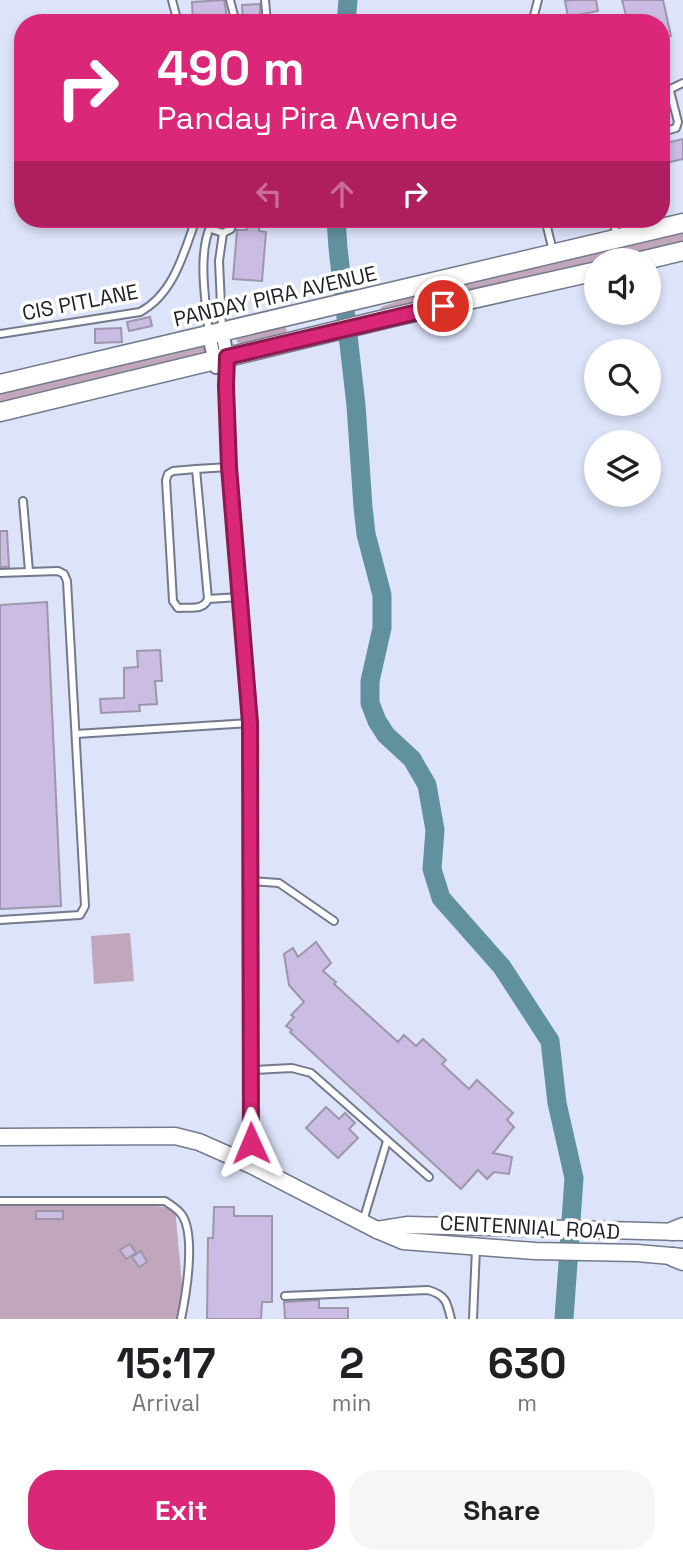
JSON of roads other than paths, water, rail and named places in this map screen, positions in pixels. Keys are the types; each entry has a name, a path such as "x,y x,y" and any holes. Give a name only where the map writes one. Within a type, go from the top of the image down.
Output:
{"main road":[{"name":"PANDAY PIRA AVENUE","path":"0,384 217,327 282,318 664,228"},
{"path":"661,256 683,251"},
{"path":"0,412 291,341 584,274"}],"street":[{"path":"217,327 226,386 229,467 250,723 251,1165"},
{"name":"CENTENNIAL ROAD","path":"0,1137 175,1136 199,1142 403,1241 535,1251 637,1253 680,1258"},
{"name":"CENTENNIAL ROAD","path":"370,1226 680,1230"}],"lane":[{"path":"670,130 676,128 678,122 670,91 683,83"},
{"name":"CIS PITLANE","path":"0,334 141,312 148,308 172,280 192,228"},
{"path":"209,228 204,265 207,316 217,327"},
{"path":"215,228 223,233 231,228"},
{"path":"547,228 553,254"},
{"path":"615,228 617,240"},
{"path":"217,327 219,261 223,233"},
{"path":"207,316 217,327"},
{"path":"196,470 208,599 201,607 178,608 173,601 166,480 168,474 173,471 229,467"},
{"path":"23,501 29,571"},
{"path":"0,573 58,571 64,574 67,581 83,872 83,912 80,915 0,920"},
{"path":"208,599 240,597"},
{"path":"76,734 250,723"},
{"path":"250,881 279,883 334,921"},
{"path":"250,1070 292,1068 311,1073 429,1177"},
{"path":"370,1226 387,1141"},
{"path":"0,1201 165,1201 176,1208 182,1214 189,1236 181,1319"},
{"path":"473,1319 476,1246"},
{"path":"285,1296 428,1290 440,1293 451,1319"}],"waterway":[{"path":"347,14 348,0"},
{"path":"337,228 356,405 366,534 382,595 382,628 370,681 370,703 386,735 412,759 427,785 435,830 432,869 441,898 502,967 550,1041 557,1103 574,1178 564,1319"}]}
